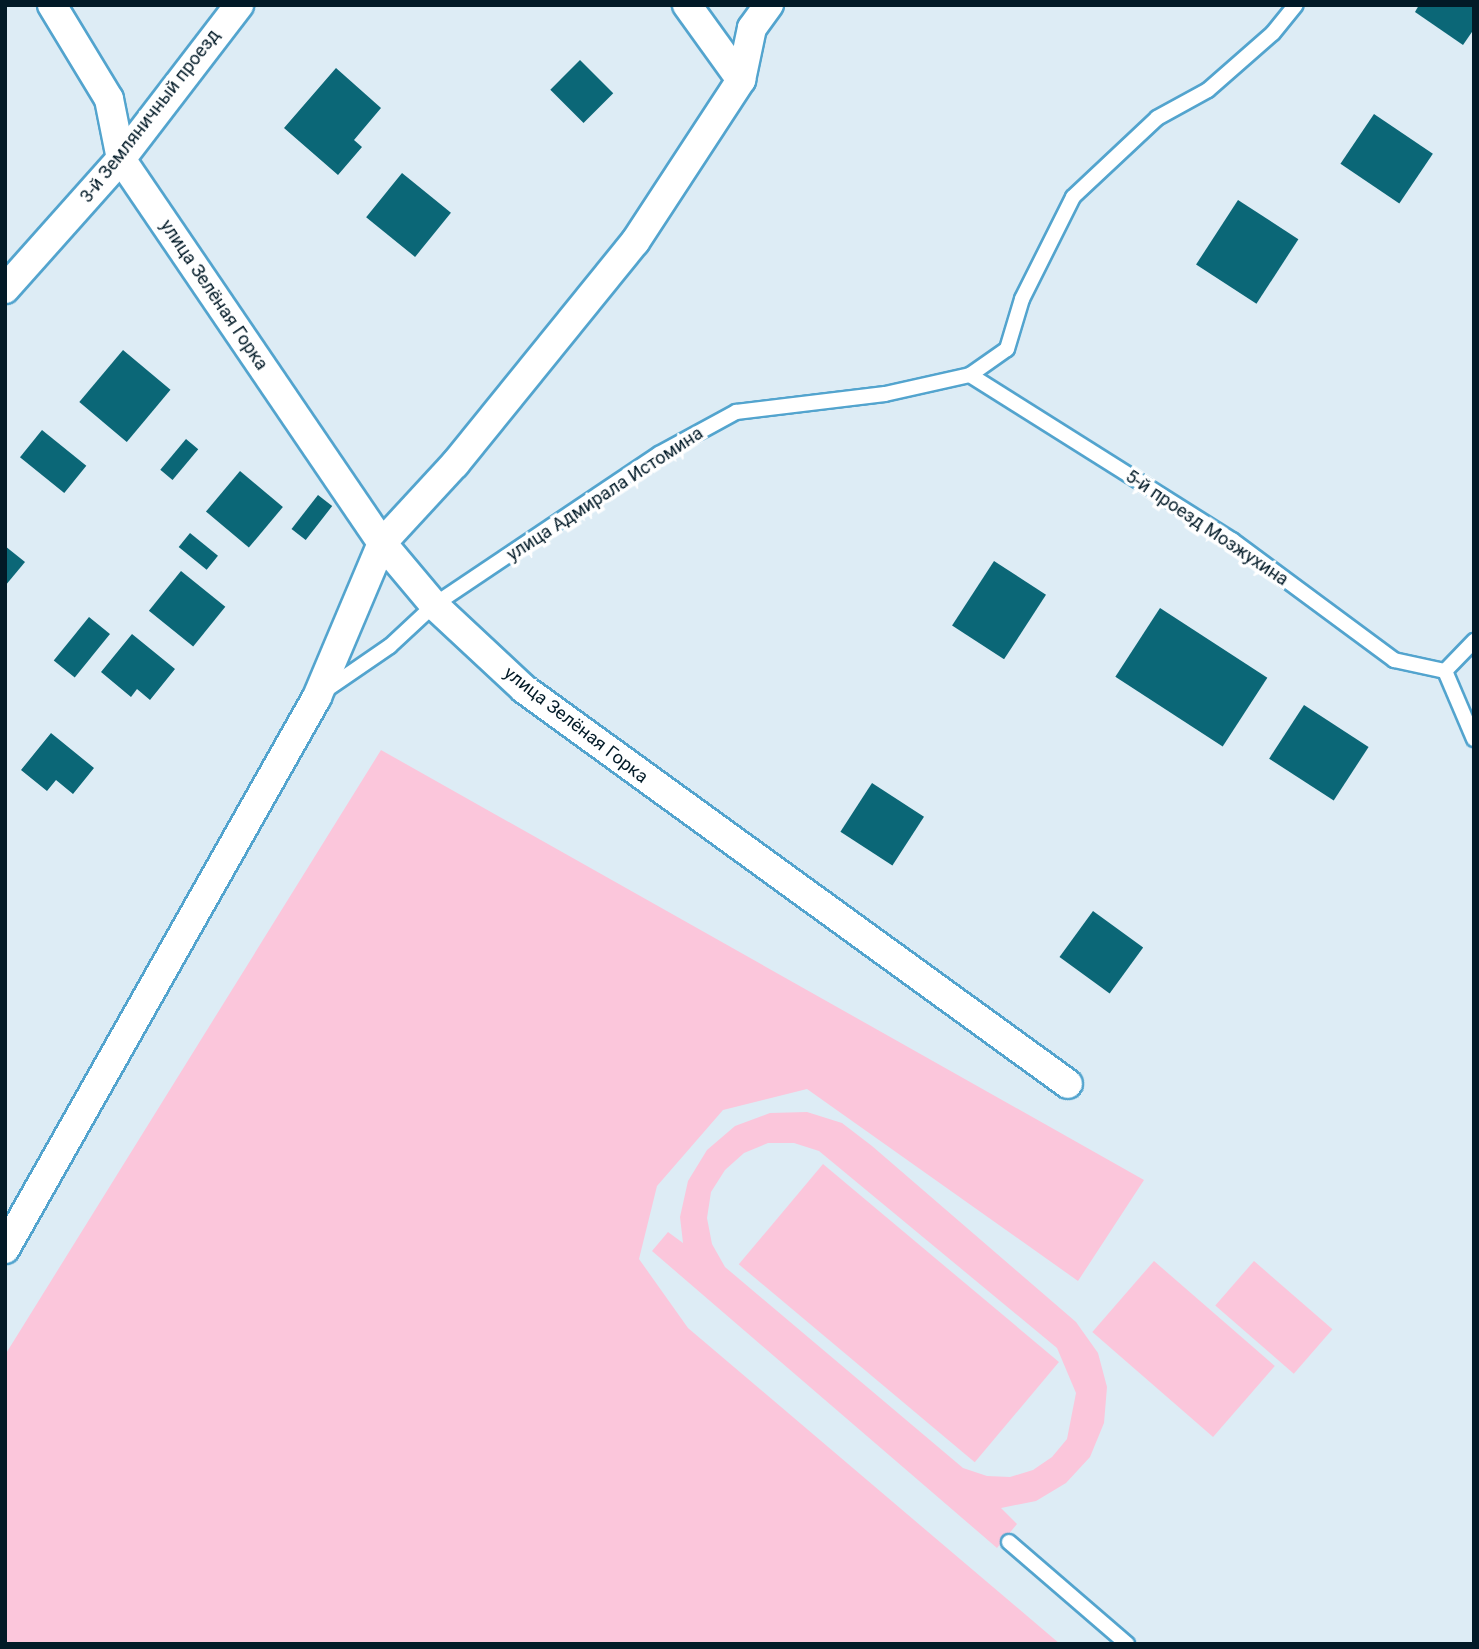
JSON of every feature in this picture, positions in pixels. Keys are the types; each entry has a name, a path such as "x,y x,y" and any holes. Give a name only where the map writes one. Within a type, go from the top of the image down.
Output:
{"street":[{"name":"улица Зелёная Горка","path":"52,5 109,99 121,159 382,543 434,605 524,689 1068,1084"},
{"name":"3-й Земляничный проезд","path":"5,289 121,159 239,5"},
{"path":"687,5 741,80"},
{"path":"5,1250 317,696 382,543 455,464 635,242 741,80 752,28 769,5"}],"lane":[{"name":"улица Адмирала Истомина","path":"317,696 390,646 434,605 659,454 736,412 885,394 970,375 1007,349 1022,299 1073,197 1157,118 1209,90 1273,33 1296,5"},
{"name":"5-й проезд Мозжухина","path":"970,375 1232,540 1394,660 1446,671"},
{"path":"1474,641 1446,671 1474,739"},
{"path":"1009,1542 1127,1644"}],"shaded area":[{"path":"381,750 1144,1180 1078,1281 807,1089 723,1110 657,1186 639,1259 688,1328 1060,1644 5,1644 5,1355"},
{"path":"807,1112 842,1123 1076,1322 1098,1353 1107,1387 1104,1423 1090,1457 1066,1483 1036,1501 1001,1508 1017,1524 997,1548 652,1251 668,1232 683,1243 680,1217 688,1181 707,1150 735,1126 770,1113","holes":["768,1143 794,1143 819,1151 1057,1348 1076,1393 1067,1439 1052,1457 1033,1470 1010,1477 987,1476 963,1468 725,1267 712,1244 707,1218 711,1192 725,1170 744,1153"]},
{"path":"823,1164 1059,1362 975,1462 739,1264"},
{"path":"1154,1261 1275,1366 1213,1437 1092,1332"},
{"path":"1254,1261 1332,1329 1294,1374 1215,1306"}],"building":[{"path":"1419,5 1474,5 1474,29 1463,45 1415,12"},
{"path":"580,60 613,93 584,123 550,90"},
{"path":"336,68 381,108 354,140 362,147 338,175 284,128"},
{"path":"1374,114 1433,154 1399,203 1340,164"},
{"path":"402,173 451,213 415,257 366,217"},
{"path":"1238,200 1298,239 1256,304 1196,265"},
{"path":"123,350 170,390 127,442 79,402"},
{"path":"42,430 86,466 64,493 20,457"},
{"path":"186,439 198,449 173,480 160,470"},
{"path":"240,471 283,507 249,548 206,512"},
{"path":"318,495 332,506 306,540 292,529"},
{"path":"190,533 218,556 207,570 179,547"},
{"path":"5,546 25,562 5,586"},
{"path":"994,561 1046,595 1004,659 952,626"},
{"path":"181,571 225,607 193,647 149,611"},
{"path":"1160,608 1267,678 1223,746 1115,677"},
{"path":"89,617 110,634 75,678 54,661"},
{"path":"132,634 175,669 150,700 137,689 131,697 101,672"},
{"path":"1304,705 1369,747 1334,801 1269,759"},
{"path":"51,733 94,768 73,794 56,780 47,791 21,770"},
{"path":"872,783 924,817 892,865 840,832"},
{"path":"1093,911 1143,947 1110,994 1059,957"}]}
